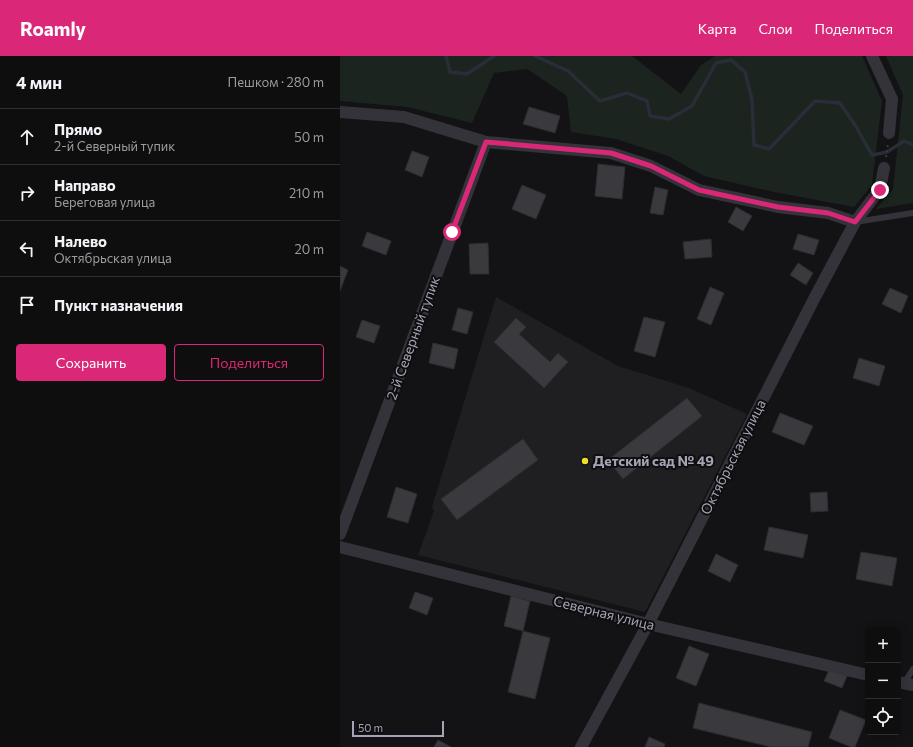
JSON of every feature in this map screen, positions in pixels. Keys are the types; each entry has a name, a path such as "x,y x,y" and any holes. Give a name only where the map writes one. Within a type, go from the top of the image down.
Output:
{"street":[{"path":"872,56 892,99 889,133"},
{"path":"340,112 404,117 486,142 611,153 651,166 699,190 778,207 828,213 855,222"},
{"name":"2-й Северный тупик","path":"340,534 486,142"},
{"name":"Октябрьская улица","path":"581,747 648,624 803,320 855,222 880,190 884,168"},
{"name":"Северная улица","path":"340,547 648,624 865,674"}],"lane":[{"path":"855,222 913,212"},
{"path":"905,683 913,670"}],"path":[{"path":"884,168 889,133"}],"shaded area":[{"path":"340,56 632,56 681,94 701,65 715,56 862,56 882,101 872,185 854,207 774,192 704,176 668,156 616,139 571,132 567,96 527,69 494,73 472,123 407,107 340,101"},
{"path":"886,56 913,56 913,203 876,209 893,189 903,95"},
{"name":"Детский сад № 49","path":"496,297 618,366 689,388 747,414 645,612 418,555 434,511 432,507"}],"building":[{"path":"529,107 560,116 555,133 523,124"},
{"path":"412,151 429,157 422,177 405,170"},
{"path":"598,164 625,167 622,199 595,196"},
{"path":"522,185 546,195 536,219 512,209"},
{"path":"655,187 668,190 663,215 650,213"},
{"path":"736,207 752,216 743,231 728,222"},
{"path":"367,232 391,241 386,255 362,246"},
{"path":"798,234 819,240 814,255 793,249"},
{"path":"711,239 712,257 685,259 683,242"},
{"path":"488,243 489,274 470,274 469,244"},
{"path":"798,263 813,273 806,285 790,275"},
{"path":"340,266 348,270 340,291"},
{"path":"710,287 724,293 711,325 697,319"},
{"path":"890,288 908,296 901,313 882,304"},
{"path":"458,308 473,312 467,334 452,330"},
{"path":"644,317 665,322 655,357 634,351"},
{"path":"516,318 526,327 519,334 550,362 558,353 568,362 544,388 494,342"},
{"path":"362,320 380,326 374,343 356,337"},
{"path":"433,343 458,349 454,369 429,363"},
{"path":"859,358 885,366 879,386 853,378"},
{"path":"687,398 702,416 623,479 608,460"},
{"path":"780,413 813,426 804,445 772,432"},
{"path":"523,439 538,460 457,520 441,499"},
{"path":"396,487 417,494 408,523 387,517"},
{"path":"827,492 828,511 811,512 810,493"},
{"path":"769,527 808,535 803,558 764,550"},
{"path":"861,552 897,558 892,586 856,579"},
{"path":"716,554 738,565 730,582 708,571"},
{"path":"415,592 433,598 427,615 409,608"},
{"path":"511,596 530,601 523,631 504,626"},
{"path":"523,631 550,638 535,699 508,692"},
{"path":"689,646 709,654 696,686 676,678"},
{"path":"830,668 847,676 842,688 824,681"},
{"path":"699,703 812,732 808,747 771,747 693,728"},
{"path":"840,710 865,720 855,747 851,747 829,738"},
{"path":"649,737 665,744 664,747 645,747"},
{"path":"438,740 451,747 434,747"}],"waterway":[{"path":"446,56 450,72 467,74 494,56"},
{"path":"535,56 568,71 600,101 627,93 647,101 650,116 669,119 692,106 716,63 731,60 745,72 752,99 754,145 769,149 815,101 840,103 855,125 872,155 887,152 904,141 913,145"}],"place":[{"name":"Детский сад № 49","path":"585,461"}],"route":[{"path":"452,232 486,142 611,153 651,166 699,190 778,207 828,213 855,222 880,190"}]}
